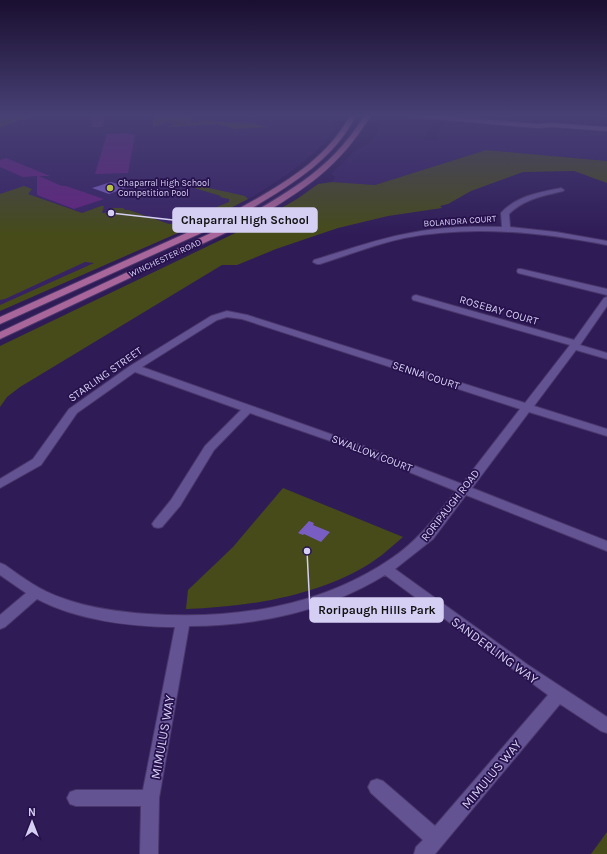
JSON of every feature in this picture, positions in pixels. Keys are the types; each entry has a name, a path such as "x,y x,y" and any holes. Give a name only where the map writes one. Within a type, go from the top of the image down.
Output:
{"main road":[{"name":"WINCHESTER ROAD","path":"0,321 236,214 299,174 323,155"},
{"name":"WINCHESTER ROAD","path":"0,336 250,218 316,177 340,155"}],"street":[{"path":"506,228 505,213 512,206 536,195 561,190"},
{"name":"BOLANDRA COURT","path":"317,262 354,250 410,235 452,229 506,228 554,232 607,243"},
{"path":"521,271 607,292"},
{"name":"ROSEBAY COURT","path":"416,298 575,345 607,356"},
{"name":"RORIPAUGH ROAD","path":"0,568 35,593 68,606 106,615 183,622 222,620 267,615 320,601 357,585 386,569 412,552 428,536 575,345 607,300"},
{"name":"STARLING STREET","path":"0,484 37,462 73,411 134,368 214,318 227,314 244,316"},
{"name":"SENNA COURT","path":"244,316 607,433"},
{"name":"SWALLOW COURT","path":"134,368 349,444 607,546"},
{"path":"158,524 176,503 209,448 250,408"},
{"name":"SANDERLING WAY","path":"386,569 474,635 558,695 607,726"},
{"path":"0,623 35,593"},
{"name":"MIMULUS WAY","path":"149,854 150,798 183,622"},
{"name":"MIMULUS WAY","path":"423,854 558,695"},
{"path":"377,787 436,839"},
{"path":"76,798 150,798"}],"shaded area":[{"path":"0,155 312,155 285,176 254,196 203,222 0,311"},
{"path":"351,155 471,155 375,185 332,182 335,177 331,174"},
{"path":"539,155 607,155 607,161"},
{"name":"Chaparral High School Competition Pool","path":"111,182 128,187 109,194 92,188"},
{"path":"309,521 314,523 313,525 330,532 321,542 304,534 298,533"}],"green space":[{"path":"471,155 539,155 607,161 607,183 574,171 523,172 471,191 448,204 440,206 442,208 388,216 338,228 276,249 237,265 222,265 20,387 7,397 0,407 0,346 254,224 297,199 318,184 332,182 375,185"},
{"path":"191,184 245,196 248,199 203,222 0,311 0,305 94,263 85,262 0,300 0,194 24,186 32,189 28,194 82,213 101,206 104,206 102,213 111,212 111,208 123,208 125,210 129,210 169,224 178,223 229,202 229,199 194,188 197,186"},
{"path":"283,488 403,537 382,555 361,569 314,589 262,602 211,608 186,609 188,590 233,547"},
{"path":"607,832 607,854 591,854"}],"building":[{"path":"101,155 131,155 128,173 95,174"},
{"path":"6,158 50,176 39,176 62,186 104,199 74,209 37,195 37,176 23,177 0,167 0,160"}],"place":[{"name":"Chaparral High School Competition Pool","path":"110,188"},
{"name":"Chaparral High School","path":"111,213"},
{"name":"Roripaugh Hills Park","path":"307,551"}]}
